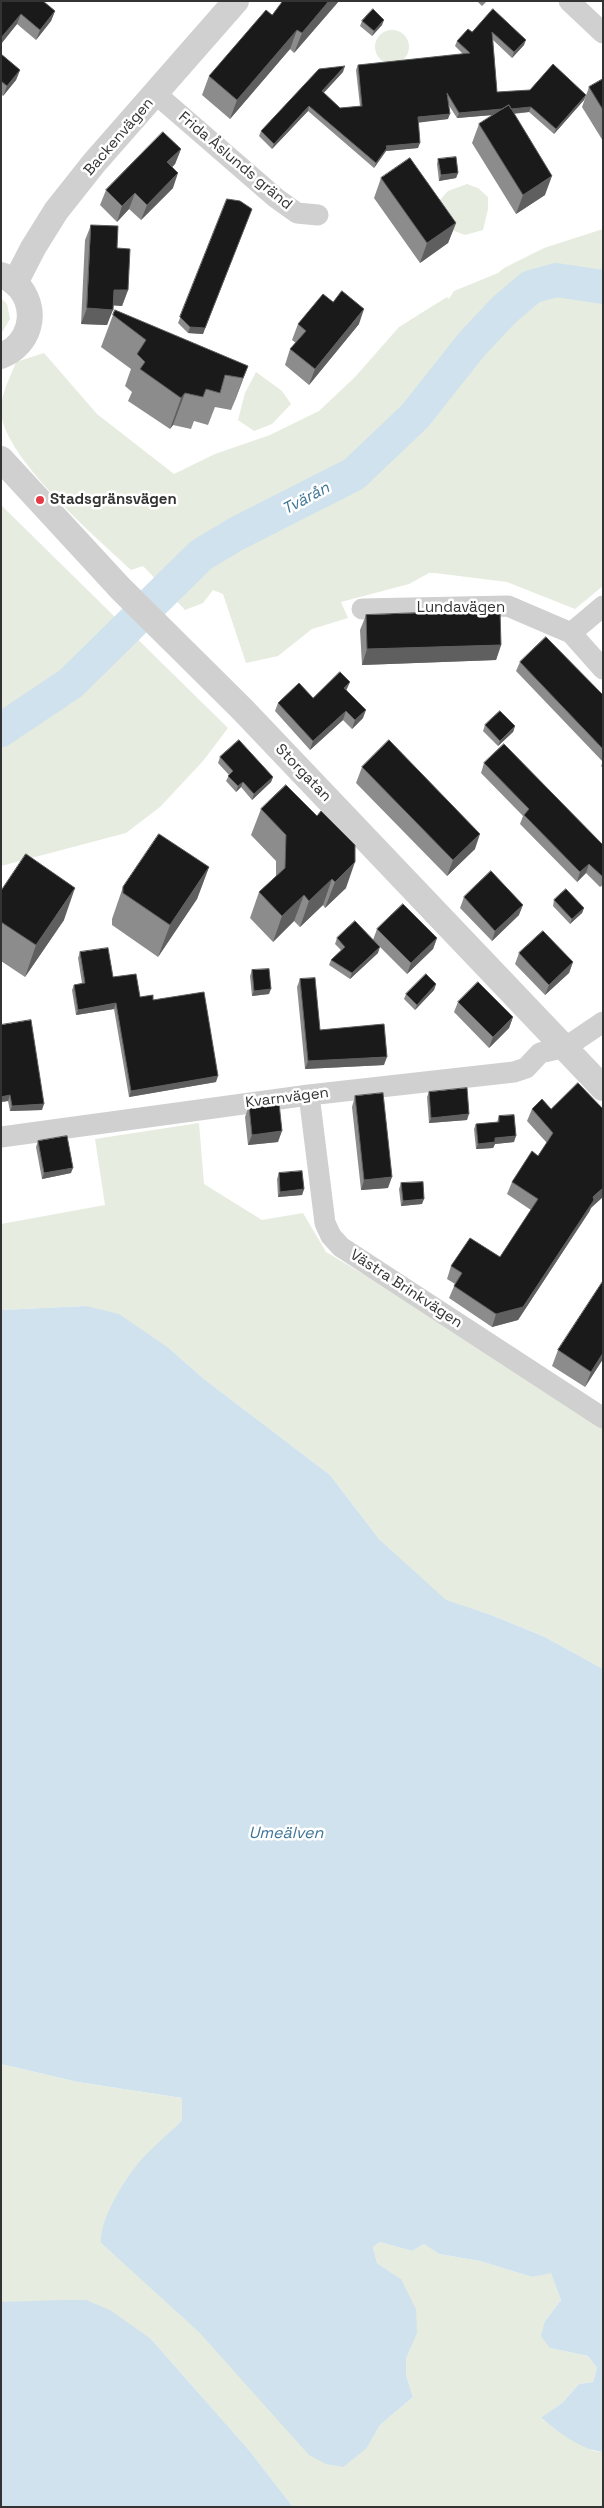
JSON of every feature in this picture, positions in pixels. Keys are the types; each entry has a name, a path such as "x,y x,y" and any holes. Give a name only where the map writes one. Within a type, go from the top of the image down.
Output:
{"street":[{"name":"Backenvägen","path":"1,356 22,342 30,324 29,304 8,279 56,211 94,164 236,1"},
{"path":"569,1 603,33"},
{"name":"Frida Åslunds gränd","path":"156,94 276,198 297,213 318,215"},
{"name":"Storgatan","path":"1,459 120,588 242,709 603,1088"},
{"name":"Lundavägen","path":"362,609 508,606 571,634"},
{"path":"603,606 571,634 603,669"},
{"path":"566,1047 603,1022"},
{"name":"Kvarnvägen","path":"1,1138 308,1095 496,1076 526,1068 540,1053 566,1047"},
{"name":"Västra Brinkvägen","path":"308,1095 325,1223 336,1242 603,1418"}],"shaded area":[{"path":"392,30 404,35 409,47 404,59 392,64 380,59 375,47 380,35"},
{"path":"467,184 478,188 488,197 488,209 483,230 465,235 444,227 439,201 448,191"},
{"path":"603,229 603,586 575,609 507,582 429,573 409,584 341,602 348,618 312,629 278,656 246,663 223,594 213,590 203,603 185,610 143,566 131,570 76,518 35,475 18,453 7,432 1,413 1,406 16,362 44,353 97,414 174,474 215,454 270,435 319,411 355,377 399,327 447,297 449,299 454,291 498,273 504,268 544,248"},
{"path":"1,298 7,304 10,319 1,334"},
{"path":"256,372 282,391 291,404 272,424 254,431 238,420 245,393"},
{"path":"1,505 228,728 203,761 160,807 126,833 1,866"},
{"path":"199,1123 204,1184 262,1220 303,1213 326,1252 412,1303 603,1428 603,1669 545,1637 491,1615 446,1601 379,1539 330,1475 204,1379 170,1349 86,1306 1,1310 1,1224 105,1205 95,1139"},
{"path":"1,2064 78,2082 182,2098 182,2120 134,2169 101,2243 199,2331 367,2448 380,2425 413,2397 406,2375 401,2279 377,2263 373,2247 380,2242 412,2251 424,2244 439,2254 480,2261 532,2277 551,2272 561,2300 545,2321 550,2348 588,2356 597,2368 593,2382 579,2384 562,2403 541,2419 594,2451 603,2452 603,2507 293,2507 248,2449 151,2339 1,2302"}],"water":[{"name":"Umeälven","path":"86,1306 119,1314 170,1349 204,1379 330,1475 379,1539 446,1600 491,1615 545,1637 603,1669 603,2452 578,2444 541,2418 562,2403 579,2384 593,2382 597,2368 588,2356 550,2348 541,2336 545,2321 561,2300 551,2273 532,2277 480,2261 439,2254 424,2244 412,2251 380,2242 373,2247 377,2263 401,2279 416,2309 417,2333 406,2358 406,2375 413,2397 380,2425 367,2448 343,2467 326,2464 309,2455 199,2332 101,2243 107,2215 128,2177 138,2163 182,2120 182,2098 78,2082 1,2064 1,1310"},
{"path":"86,2300 110,2310 151,2339 248,2449 293,2507 1,2507 1,2302"}],"building":[{"path":"1,1 43,1 55,11 40,30 21,14 1,38"},
{"path":"283,1 329,1 302,33 297,30 237,100 209,76 266,10 272,15"},
{"path":"373,9 384,20 374,31 362,21"},
{"path":"493,9 526,40 514,52 492,32 497,92 530,90 553,64 586,95 556,129 531,107 511,109 509,105 502,109 459,113 447,93 450,114 418,117 420,143 386,146 387,148 376,163 309,106 274,144 261,131 319,69 345,66 322,91 340,108 362,106 358,65 470,53 457,41 468,29 472,32"},
{"path":"1,54 20,70 7,86 1,81"},
{"path":"603,79 603,110 589,87"},
{"path":"509,105 552,176 523,195 479,124"},
{"path":"163,132 181,149 167,162 178,173 147,205 135,193 122,206 106,190"},
{"path":"456,157 458,173 441,175 438,159"},
{"path":"410,158 456,223 427,243 381,178"},
{"path":"227,199 240,201 252,209 205,328 190,327 180,317"},
{"path":"91,225 118,226 117,248 130,249 128,290 114,290 113,310 87,308"},
{"path":"342,291 364,309 315,369 290,349 306,331 298,324 323,294 333,302"},
{"path":"115,310 248,366 243,378 225,375 220,393 206,389 203,397 185,393 181,398 140,369 145,362 137,354 146,340 113,315"},
{"path":"500,610 501,645 367,649 366,615"},
{"path":"546,637 603,695 603,749 520,662"},
{"path":"340,672 350,682 344,688 366,710 355,720 346,711 313,741 278,703 299,683 313,698"},
{"path":"500,711 515,726 500,741 485,725"},
{"path":"239,740 273,777 254,794 243,782 238,786 228,776 233,771 220,757"},
{"path":"389,740 480,834 453,860 362,767"},
{"path":"504,744 603,845 603,877 589,864 580,872 524,815 529,809 484,763"},
{"path":"286,785 317,816 321,811 355,845 355,862 335,882 332,879 309,901 304,895 282,916 259,892 285,868 286,835 261,809"},
{"path":"159,834 209,867 170,925 123,893 123,887"},
{"path":"26,854 75,888 36,945 1,922 1,891"},
{"path":"491,871 523,905 495,931 464,897"},
{"path":"566,889 584,908 572,919 554,900"},
{"path":"403,904 437,938 411,963 377,929"},
{"path":"355,921 380,947 352,973 331,960 345,947 337,938"},
{"path":"543,931 573,962 549,985 519,953"},
{"path":"108,948 113,977 136,974 140,997 153,995 153,1000 204,992 218,1076 131,1091 116,1003 78,1010 74,985 85,983 80,952"},
{"path":"269,969 271,989 254,991 252,970"},
{"path":"426,974 436,984 417,1005 406,994"},
{"path":"315,978 320,1030 384,1024 387,1057 308,1061 300,979"},
{"path":"478,982 513,1017 493,1037 458,1002"},
{"path":"31,1020 44,1104 12,1106 10,1095 1,1097 1,1025"},
{"path":"578,1083 603,1109 603,1188 593,1197 594,1200 523,1307 496,1314 454,1286 462,1273 451,1266 470,1238 500,1257 538,1199 512,1182 532,1151 538,1156 553,1133 532,1109 542,1099 551,1109"},
{"path":"467,1088 469,1114 431,1118 429,1092"},
{"path":"383,1093 392,1177 364,1180 355,1096"},
{"path":"279,1103 282,1131 252,1135 249,1106"},
{"path":"514,1115 516,1136 495,1138 495,1142 478,1144 476,1124 499,1122 499,1116"},
{"path":"67,1136 73,1168 44,1173 38,1141"},
{"path":"302,1171 304,1189 280,1192 279,1173"},
{"path":"423,1182 424,1199 403,1201 401,1183"},
{"path":"603,1281 603,1353 591,1372 558,1350"}],"waterway":[{"name":"Tvärån","path":"1,730 71,683 201,555 236,534 354,474 415,416 472,344 504,310 531,287 556,280 603,287"}],"place":[{"name":"Stadsgränsvägen","path":"40,500"}]}
